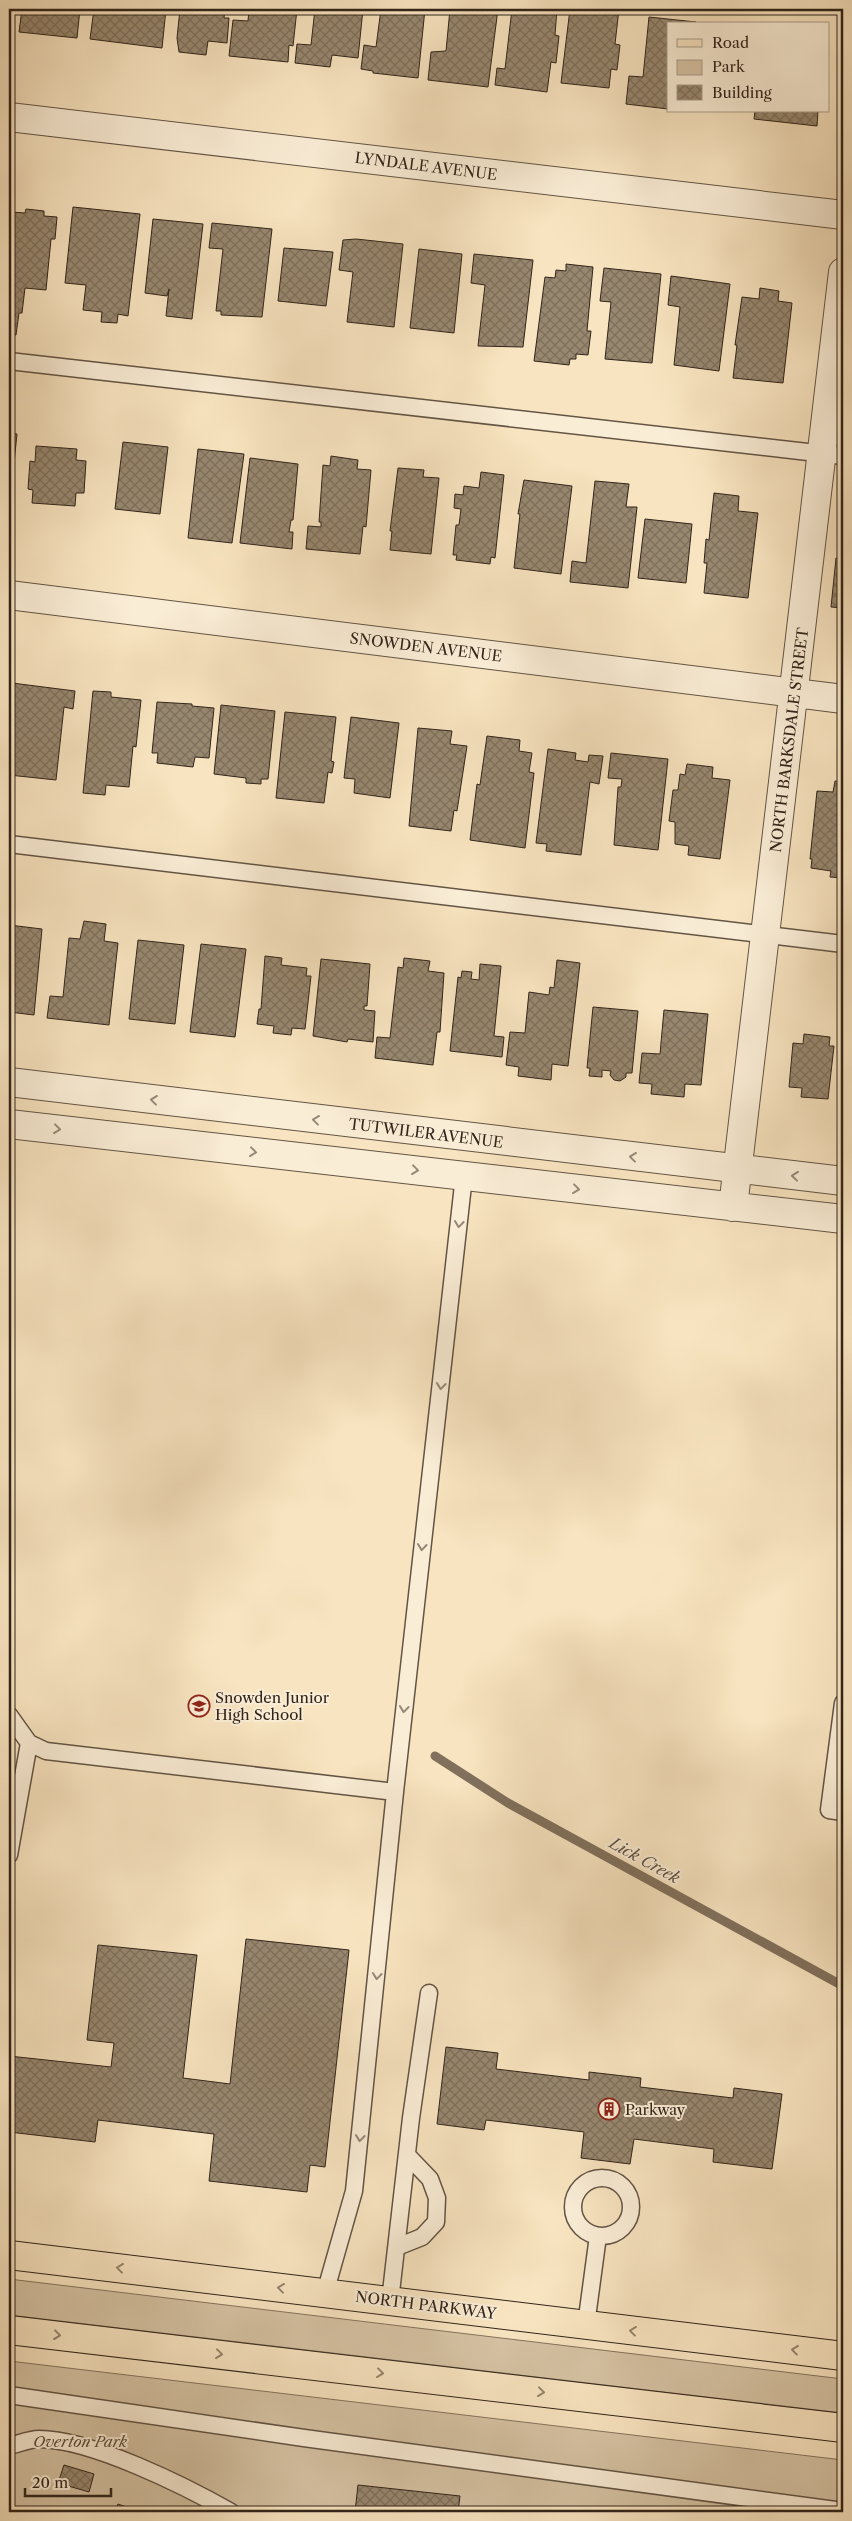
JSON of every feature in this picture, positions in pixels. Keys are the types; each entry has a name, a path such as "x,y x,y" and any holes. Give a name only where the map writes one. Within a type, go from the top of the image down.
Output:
{"main road":[{"name":"NORTH PARKWAY","path":"9,2255 843,2356"},
{"path":"9,2330 843,2428"}],"street":[{"name":"LYNDALE AVENUE","path":"9,117 843,214"},
{"name":"NORTH BARKSDALE STREET","path":"733,1207 794,693 833,455 843,272"},
{"name":"SNOWDEN AVENUE","path":"9,595 843,699"},
{"name":"TUTWILER AVENUE","path":"9,1082 215,1108 843,1181"},
{"path":"213,1147 215,1108"},
{"path":"9,1124 843,1219"}],"lane":[{"path":"9,361 833,455"},
{"path":"9,844 843,944"},
{"path":"324,2293 354,2191 395,1792 464,1176"},
{"path":"843,1703 829,1810 843,1812"},
{"path":"9,1715 29,1743 46,1751 395,1792"},
{"path":"9,1856 29,1743"},
{"path":"390,2301 407,2155 430,1993"},
{"path":"397,2247 422,2237 436,2222 437,2198 430,2179 407,2155"},
{"path":"586,2325 598,2236"},
{"path":"9,2395 294,2437 843,2511"},
{"path":"9,2446 38,2439 79,2446 141,2468 202,2496 231,2512"}],"green space":[{"path":"9,2279 843,2379 843,2413 9,2315"},
{"name":"Overton Park","path":"9,2361 843,2460 843,2512 9,2512"}],"building":[{"path":"22,9 80,9 77,38 19,32"},
{"path":"94,9 166,9 162,48 90,39"},
{"path":"180,9 225,9 224,18 229,18 227,43 208,41 206,55 179,52 177,38"},
{"path":"249,9 297,9 293,46 289,45 288,62 229,56 233,20 248,21"},
{"path":"315,9 363,9 358,58 332,55 330,67 295,63 297,44 311,45"},
{"path":"381,9 425,9 418,78 373,73 373,71 361,69 364,45 376,47"},
{"path":"450,9 498,9 488,87 428,80 431,52 446,51"},
{"path":"512,9 557,9 555,35 559,36 556,63 551,62 547,92 495,85 497,68 505,69"},
{"path":"570,9 619,9 615,44 620,45 617,70 611,69 609,88 561,83"},
{"path":"649,17 696,22 667,22 667,109 626,104 629,76 643,77"},
{"path":"755,112 818,112 817,126 754,119"},
{"path":"73,207 140,214 128,316 118,314 117,323 101,322 102,312 83,310 86,285 65,283"},
{"path":"26,209 44,211 44,216 57,217 55,239 51,239 46,290 25,288 22,313 19,313 16,335 9,335 11,212 25,213"},
{"path":"153,219 203,224 192,319 166,316 169,289 167,296 145,293"},
{"path":"212,223 272,229 262,317 221,315 221,311 216,311 223,249 209,248"},
{"path":"356,239 403,244 394,327 347,322 353,272 339,270 343,240"},
{"path":"284,248 333,252 326,306 278,301"},
{"path":"419,249 462,254 454,333 410,328"},
{"path":"474,254 533,260 523,347 478,346 485,285 471,283"},
{"path":"566,264 593,267 587,331 591,331 588,355 576,354 576,359 570,359 569,365 534,361 545,277 555,278 556,270 566,271"},
{"path":"604,268 661,274 652,363 605,359 611,302 600,301"},
{"path":"671,276 730,284 719,371 674,365 680,307 668,305"},
{"path":"760,288 779,291 778,301 792,303 783,383 733,378 737,345 735,345 742,297 759,299"},
{"path":"9,433 17,434 10,501 9,501"},
{"path":"123,442 168,447 160,514 115,509"},
{"path":"36,446 77,449 76,460 86,461 84,493 76,493 75,506 32,503 33,490 28,489 30,461 35,462"},
{"path":"198,449 244,454 232,543 188,538"},
{"path":"331,456 358,460 357,469 371,470 366,527 363,526 360,554 306,549 308,526 321,527 321,522 319,522 323,465 330,466"},
{"path":"250,458 298,464 293,520 291,520 289,532 293,532 292,549 240,543"},
{"path":"398,468 424,470 423,477 439,478 431,554 390,550 392,531 390,531"},
{"path":"481,472 504,475 495,558 491,557 490,564 456,560 457,555 453,555 456,525 459,525 461,509 454,508 455,494 463,495 464,486 479,488"},
{"path":"524,480 572,486 561,574 514,568 520,514 518,514"},
{"path":"595,481 629,484 626,507 637,507 628,588 570,582 572,561 586,563"},
{"path":"714,493 739,496 738,511 758,513 748,598 704,593 707,563 704,563 706,539 709,540"},
{"path":"645,519 692,524 686,583 638,578"},
{"path":"836,558 843,559 843,608 831,607"},
{"path":"12,683 75,691 73,709 64,707 56,780 9,775 9,714"},
{"path":"93,691 111,692 111,697 141,700 136,747 133,746 129,787 106,785 105,795 83,793"},
{"path":"157,702 192,704 192,706 214,708 209,758 195,757 193,767 157,763 158,753 152,753"},
{"path":"221,705 275,711 268,779 261,779 261,784 246,783 246,778 214,774"},
{"path":"285,712 336,717 331,761 334,762 332,773 328,772 324,803 276,798"},
{"path":"351,717 399,723 390,798 354,793 355,779 344,778"},
{"path":"418,728 452,731 450,744 467,746 457,811 454,810 451,831 409,826"},
{"path":"487,736 520,740 519,751 532,753 529,772 534,773 525,848 470,840 477,784 480,785"},
{"path":"548,749 576,753 575,760 588,762 589,755 603,756 599,784 590,782 581,855 546,851 547,844 536,843"},
{"path":"611,753 668,759 658,850 614,845 618,787 621,787 622,779 608,778"},
{"path":"687,764 713,767 712,778 730,780 720,859 688,855 689,846 675,844 675,822 669,821 673,790 678,790 680,774 685,775"},
{"path":"835,781 843,782 843,878 830,877 831,871 811,868 812,859 810,859 817,791 833,792"},
{"path":"84,921 106,924 104,941 118,943 109,1025 47,1018 50,996 63,997 69,938 80,939"},
{"path":"9,925 42,929 34,1015 9,1012"},
{"path":"138,940 184,945 175,1024 129,1019"},
{"path":"201,944 246,949 235,1037 190,1032"},
{"path":"265,956 282,958 281,965 307,968 306,976 311,976 305,1029 292,1028 291,1035 273,1033 274,1026 257,1024 259,1009 261,1009"},
{"path":"404,958 430,961 428,971 444,973 440,1032 437,1032 433,1065 375,1058 377,1037 390,1038 398,967 403,968"},
{"path":"321,959 370,964 367,1006 364,1006 364,1010 375,1011 373,1042 348,1039 347,1042 313,1036"},
{"path":"557,960 580,963 568,1066 552,1064 551,1080 518,1076 519,1067 506,1065 510,1032 525,1033 529,992 549,995 550,987 554,988"},
{"path":"480,964 501,966 494,1036 504,1037 502,1057 450,1051 458,977 461,978 462,971 472,972 471,979 479,980"},
{"path":"593,1007 638,1011 632,1073 626,1073 626,1077 620,1081 614,1080 610,1075 611,1071 602,1070 602,1077 589,1076 590,1068 587,1068"},
{"path":"664,1010 708,1014 701,1085 685,1084 684,1097 651,1094 652,1084 639,1083 642,1053 660,1054"},
{"path":"804,1034 830,1037 829,1046 834,1046 828,1099 801,1097 802,1088 789,1087 793,1043 803,1044"},
{"path":"246,1939 349,1950 325,2167 310,2165 307,2192 209,2181 214,2134 98,2120 95,2142 9,2132 9,2056 111,2067 114,2043 87,2040 98,1945 197,1955 183,2078 230,2084"},
{"name":"Parkway","path":"446,2047 498,2053 496,2069 589,2080 589,2072 641,2078 640,2087 733,2098 734,2088 782,2094 772,2169 713,2162 714,2149 634,2139 630,2164 581,2158 584,2132 486,2120 484,2130 437,2124"},
{"path":"64,2465 94,2474 89,2492 58,2483"},
{"path":"358,2485 460,2496 458,2512 355,2512"},
{"path":"118,2504 132,2509 130,2512 114,2512"}],"waterway":[{"name":"Lick Creek","path":"435,1756 508,1803 843,1986"}],"place":[{"name":"Snowden Junior High School","path":"199,1706"},
{"name":"Parkway","path":"609,2109"}]}
